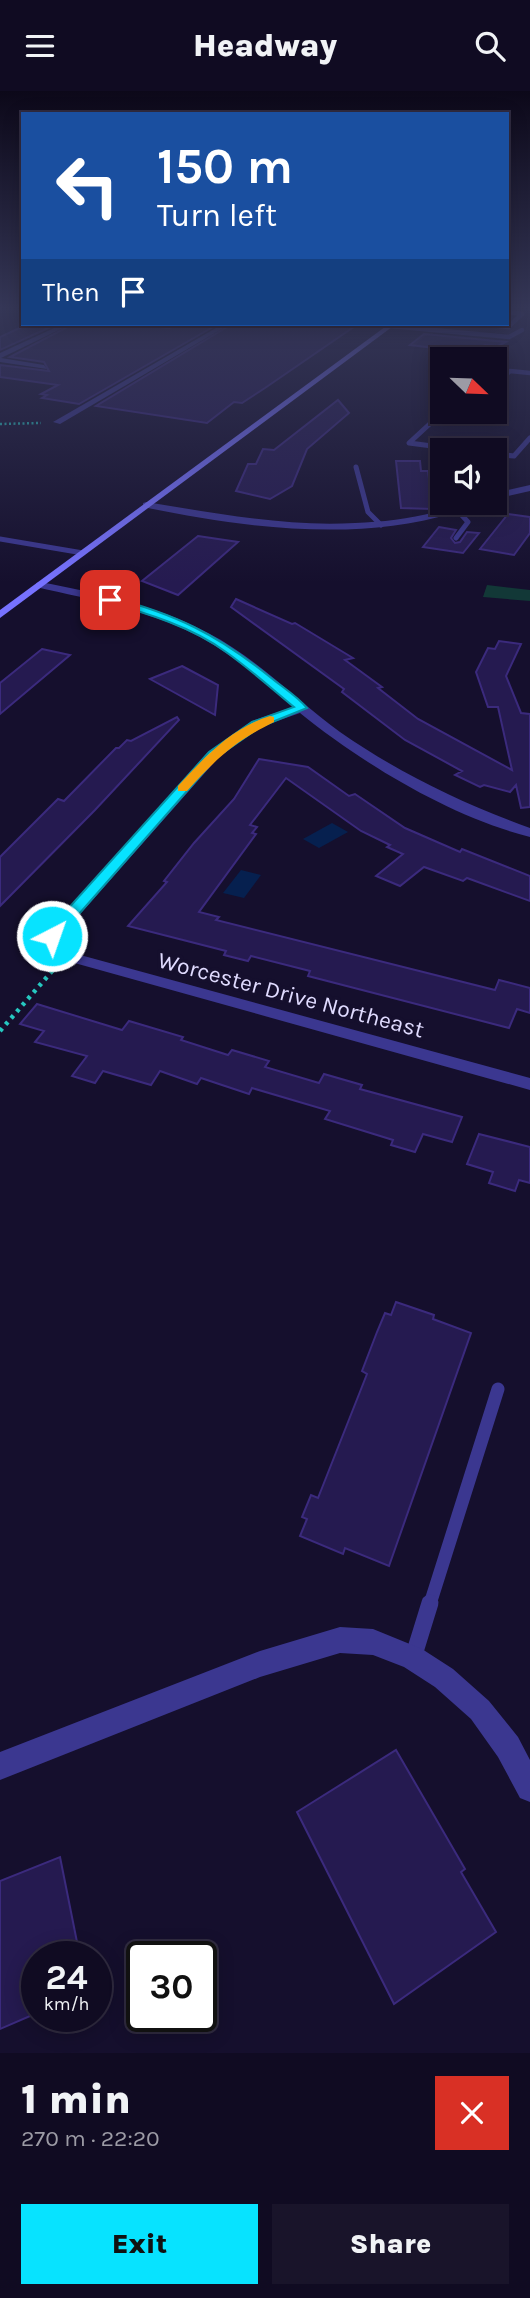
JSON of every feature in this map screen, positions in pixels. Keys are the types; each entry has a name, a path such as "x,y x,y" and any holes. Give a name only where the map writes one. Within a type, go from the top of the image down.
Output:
{"main road":[{"path":"0,615 289,401"}],"street":[{"path":"57,422 94,401"},
{"path":"507,493 530,488"},
{"path":"146,505 295,527 341,529 444,515"},
{"path":"40,585 116,601 204,634 229,649 302,708 401,778 452,804 530,833"},
{"name":"Worcester Drive Northeast","path":"302,708 256,725 213,755 41,949 530,1084"},
{"path":"0,1766 260,1664 340,1640 373,1642 413,1658 444,1678 480,1710 508,1747 530,1788"}],"lane":[{"path":"430,424 410,443 430,446"},
{"path":"507,455 514,456 530,438"},
{"path":"356,467 368,512 381,525"},
{"path":"456,538 468,522 462,515"},
{"path":"0,539 83,553"},
{"path":"413,1658 498,1389"}],"path":[{"path":"0,424 57,422"},
{"path":"0,1031 65,956"}],"green space":[{"path":"487,585 530,590 530,601 483,597"}],"water":[{"path":"332,823 348,832 319,848 303,839"},
{"path":"241,870 261,875 244,898 223,893"}],"building":[{"path":"58,401 85,401 79,404"},
{"path":"105,401 246,401 234,402 207,423 96,406"},
{"path":"337,401 349,413 307,449 292,486 270,499 236,491 248,464 256,464 263,449 274,450"},
{"path":"396,461 420,461 421,471 428,471 430,509 401,508"},
{"path":"508,514 530,517 530,533 514,555 480,549"},
{"path":"439,527 456,530 451,538 455,543 460,542 467,532 479,533 463,553 423,547"},
{"path":"198,536 238,542 178,595 142,581"},
{"path":"236,599 295,623 353,658 345,660 382,687 378,688 418,719 512,770 498,707 488,707 476,672 488,648 495,649 499,641 521,644 506,676 521,713 530,714 530,807 521,808 516,785 510,792 484,785 480,787 455,775 462,771 405,740 342,692 344,689 231,607"},
{"path":"42,649 70,655 0,714 0,683"},
{"path":"182,666 218,685 215,715 150,679"},
{"path":"177,717 179,720 95,810 0,906 0,857 58,799 64,801 116,748 127,740 131,741"},
{"path":"259,759 308,767 349,796 355,794 405,828 460,852 462,849 530,876 530,901 467,878 463,881 424,867 400,886 376,876 403,854 361,831 286,778 250,825 257,827 252,833 256,834 199,912 219,917 216,920 495,990 499,980 530,988 530,1013 517,1009 509,1028 308,976 310,971 251,956 248,961 224,955 226,951 128,926 167,882 164,881 194,843 234,799"},
{"path":"37,1004 122,1030 129,1021 183,1037 181,1040 228,1055 232,1050 269,1061 265,1067 319,1083 324,1074 362,1085 360,1089 462,1117 452,1142 423,1134 415,1152 391,1145 393,1140 325,1119 330,1111 252,1088 249,1094 201,1078 197,1084 160,1071 151,1085 103,1071 95,1083 72,1076 87,1056 35,1042 44,1031 20,1024"},
{"path":"479,1134 530,1147 530,1183 519,1180 515,1191 489,1183 493,1172 467,1164"},
{"path":"396,1302 434,1315 433,1319 471,1333 389,1566 345,1548 343,1554 300,1536 307,1519 302,1517 311,1495 318,1498 367,1374 362,1371 377,1332 385,1313 391,1315"},
{"path":"396,1750 465,1869 461,1872 496,1932 394,2004 297,1812"},
{"path":"60,1857 77,1941 21,1941 21,2020 0,2029 0,1881"}],"slow traffic":[{"path":"182,789 213,755 236,737 270,720"}],"route":[{"path":"52,936 213,755 256,725 302,708 229,649 204,634 145,610 110,600"}]}
